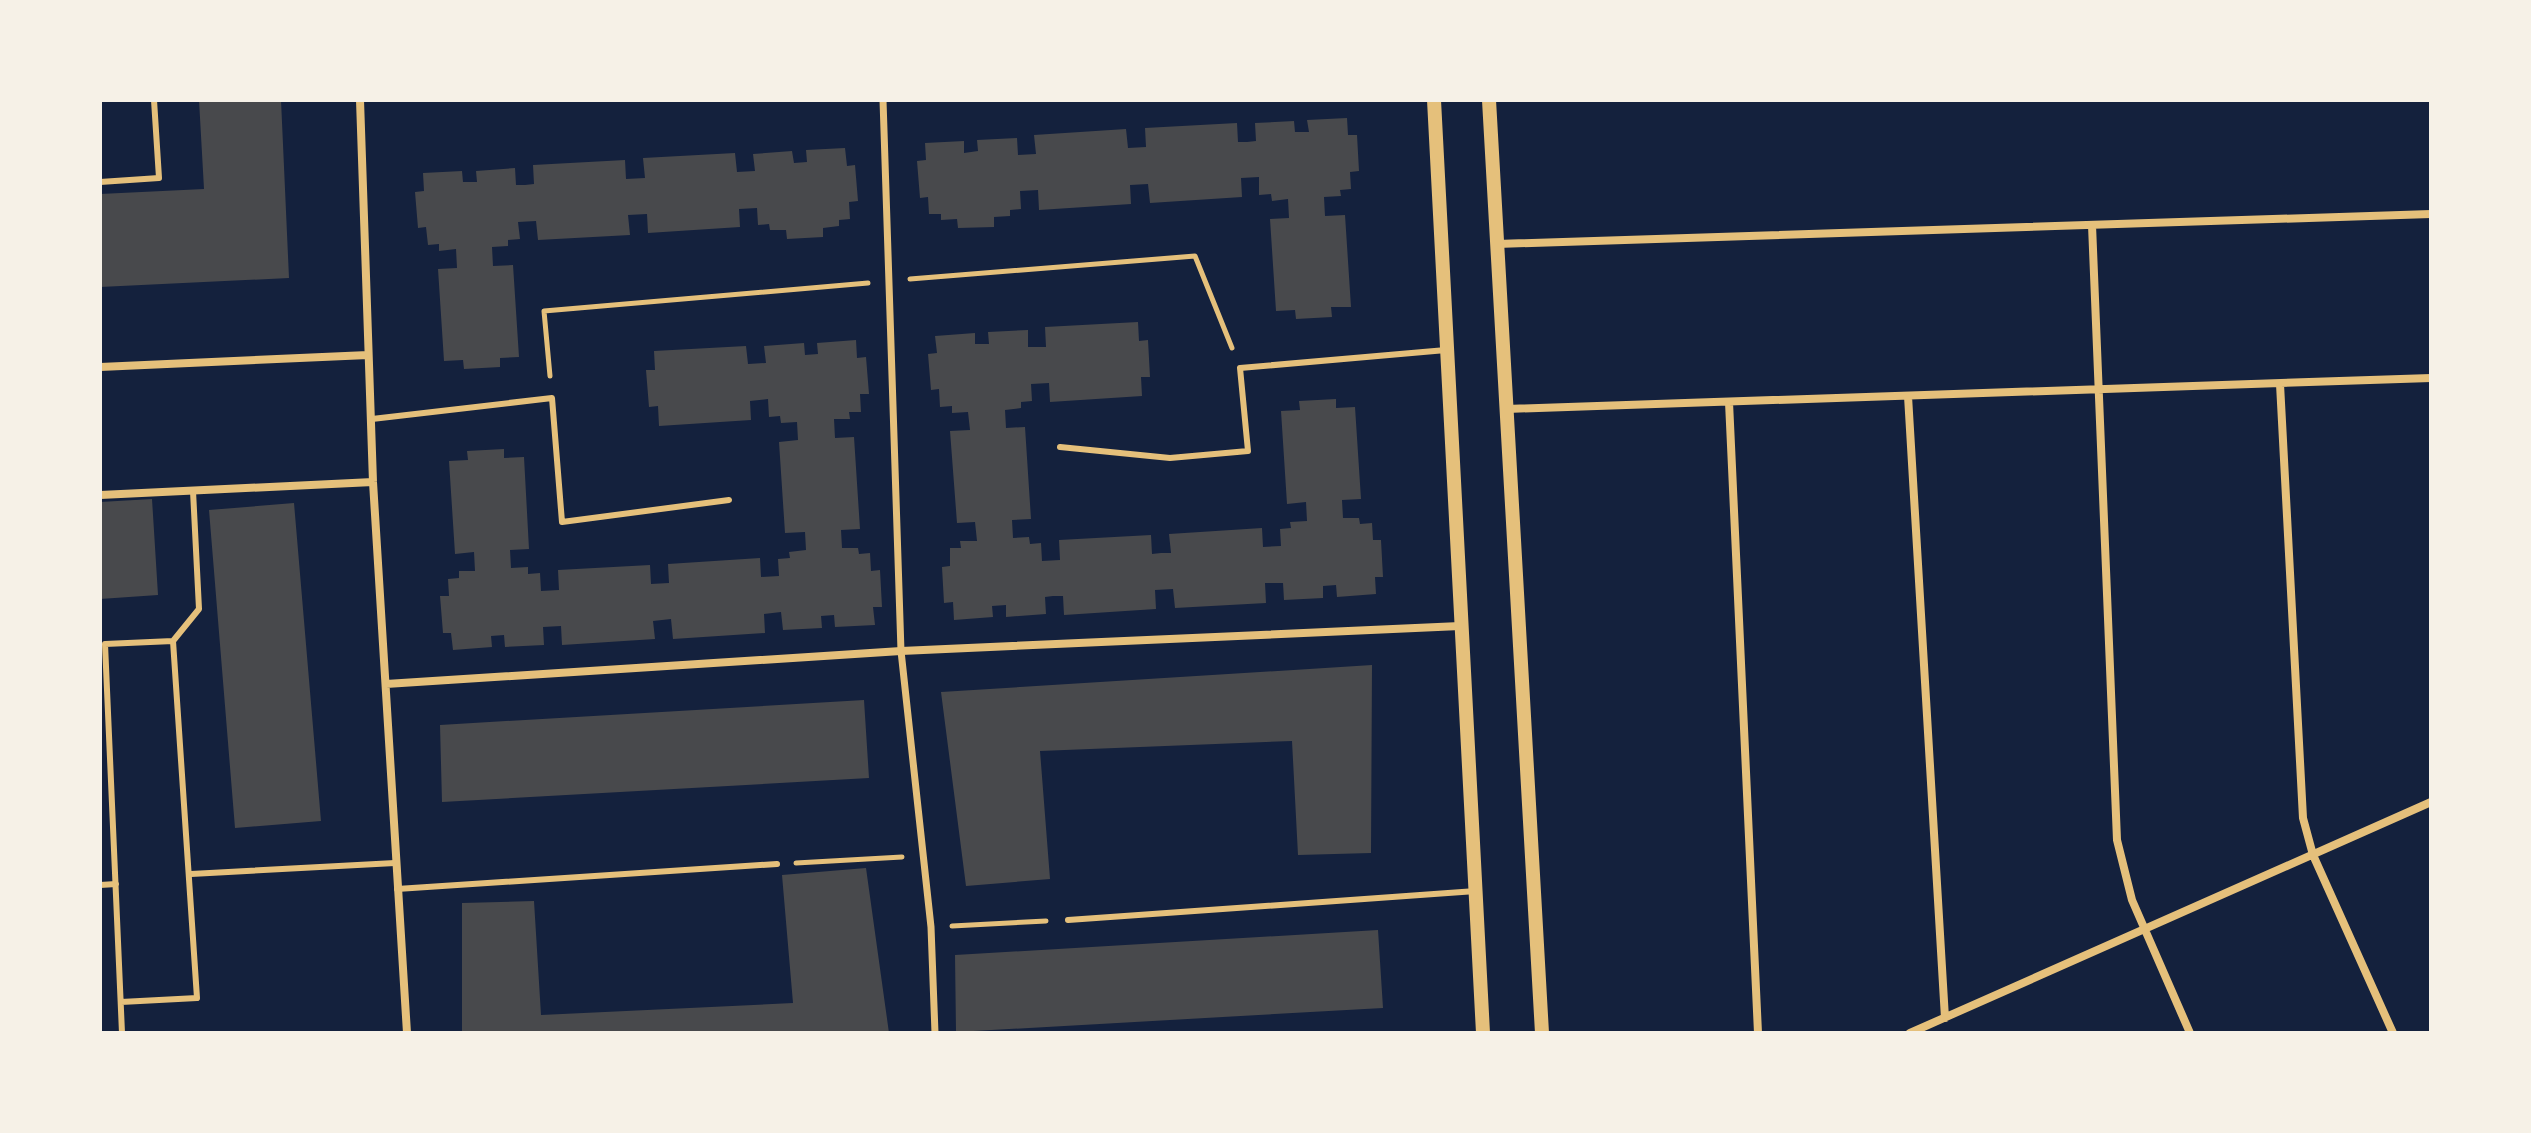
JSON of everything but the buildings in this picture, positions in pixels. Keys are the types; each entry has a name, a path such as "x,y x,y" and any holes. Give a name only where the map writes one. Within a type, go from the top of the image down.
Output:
{"street":[{"path":"360,100 373,482 407,1033"},
{"path":"883,100 901,651 931,927 935,1033"},
{"path":"1434,100 1483,1033"},
{"path":"1489,100 1542,1033"},
{"path":"1497,244 2431,214"},
{"path":"2092,225 2117,840 2123,870 2144,930 2190,1033"},
{"path":"100,367 368,355"},
{"path":"1507,409 2431,378"},
{"path":"2280,384 2303,818 2313,855 2393,1033"},
{"path":"1908,396 1945,1018"},
{"path":"1729,402 1758,1033"},
{"path":"100,495 373,482"},
{"path":"386,684 901,651 1460,626"},
{"path":"1910,1033 2431,802"}],"lane":[{"path":"100,182 159,178 154,100"},
{"path":"1060,447 1170,458 1248,451 1240,368 1446,350"},
{"path":"372,419 552,398 562,522 729,500"},
{"path":"121,1002 197,998 173,641 199,609 193,491"},
{"path":"122,1033 105,644 173,641"},
{"path":"191,874 395,863"},
{"path":"397,889 777,864"},
{"path":"100,885 116,884"},
{"path":"1068,920 1476,891"}],"path":[{"path":"777,864 923,856"},
{"path":"931,927 1068,920"}]}
